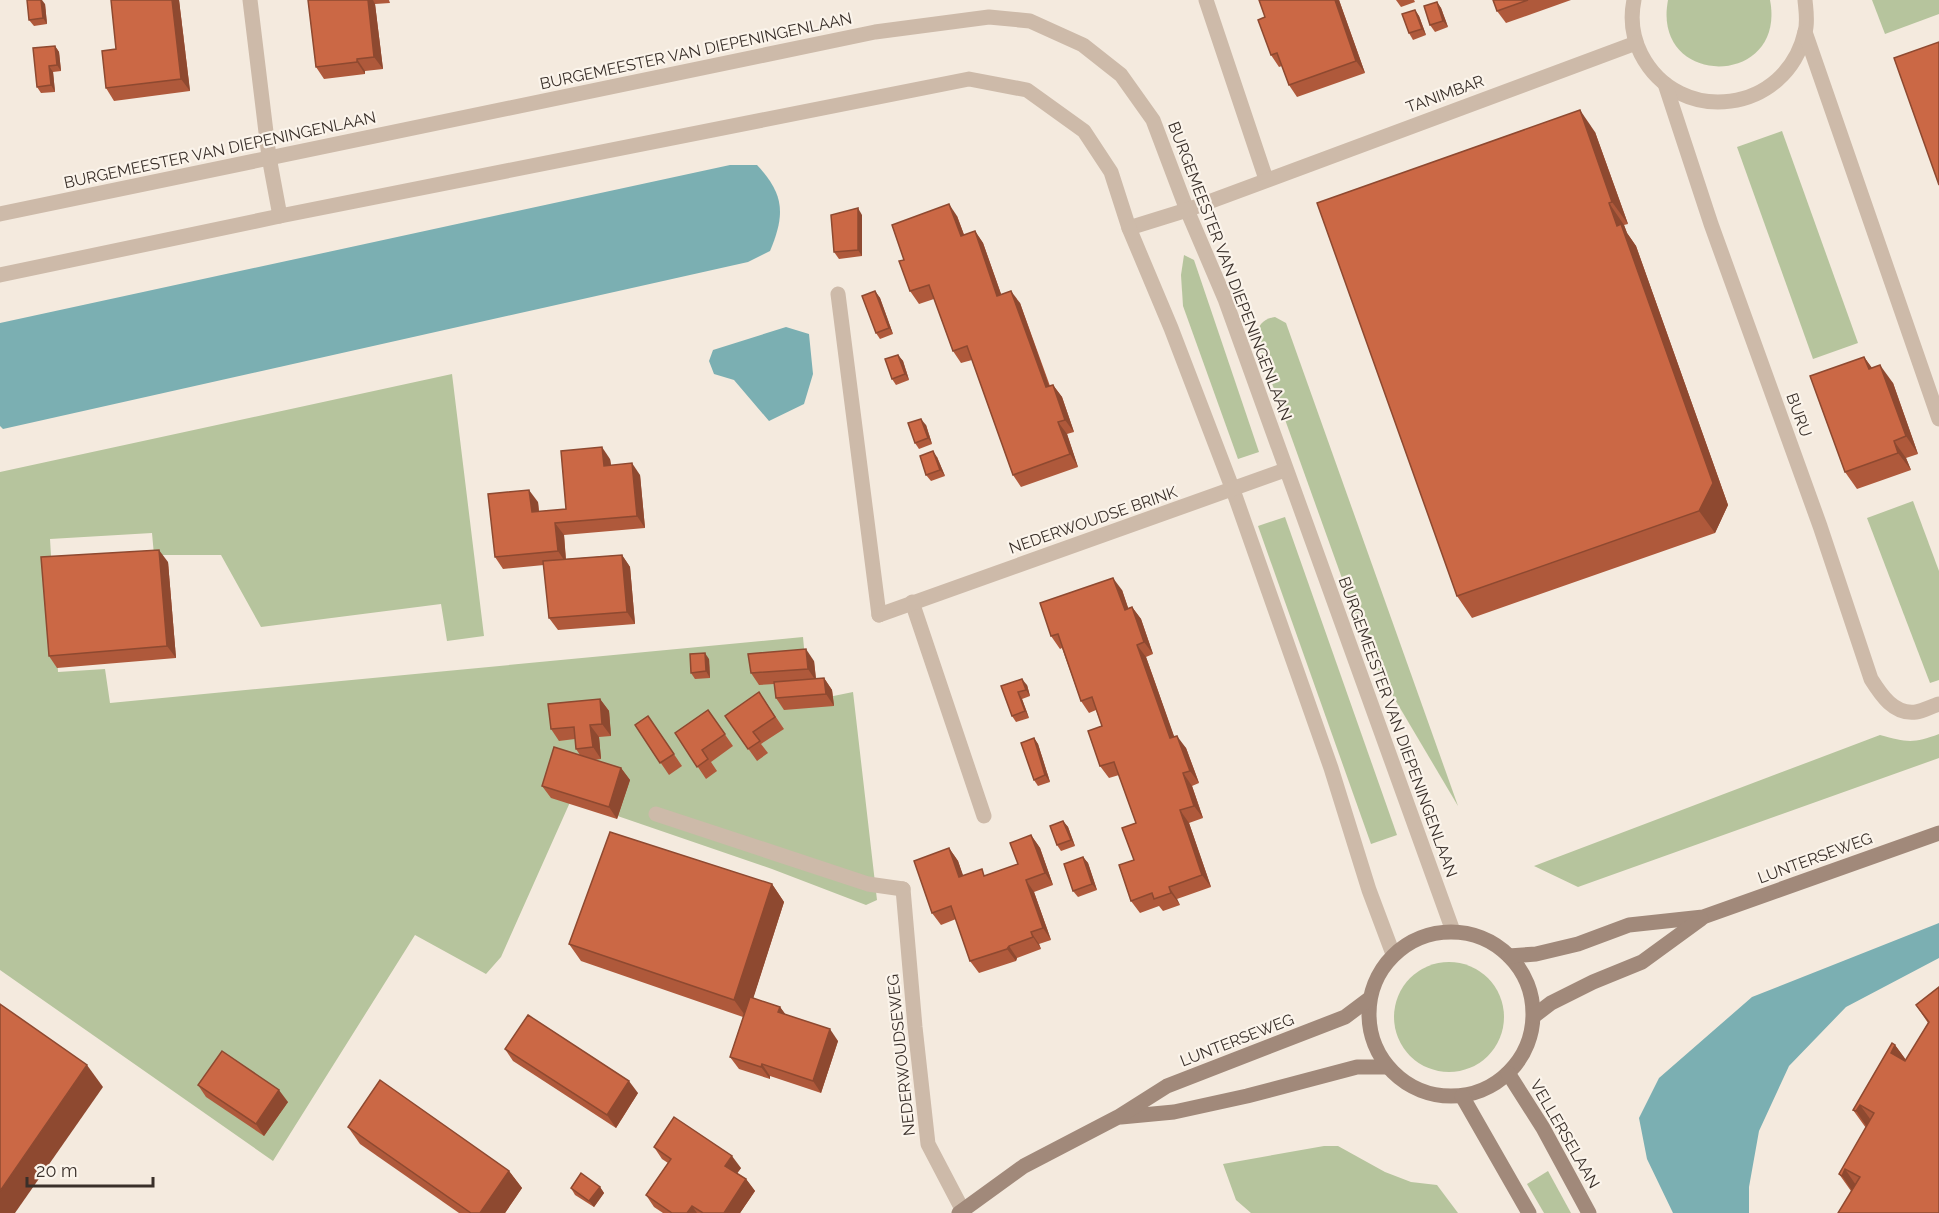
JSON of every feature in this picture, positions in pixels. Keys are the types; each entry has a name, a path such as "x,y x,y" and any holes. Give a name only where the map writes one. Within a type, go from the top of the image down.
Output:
{"main road":[{"name":"LUNTERSEWEG","path":"1509,956 1536,954 1578,944 1629,926 1703,917 1939,833"},
{"name":"LUNTERSEWEG","path":"1533,1016 1551,1003 1593,982 1642,962 1703,917"},
{"path":"1453,931 1474,934 1493,943 1509,956 1523,974 1531,994 1533,1016 1530,1037 1522,1056 1508,1073 1487,1088 1462,1096 1434,1095 1408,1085 1387,1067 1374,1046 1368,1023 1369,999 1377,975 1393,954 1410,942 1431,933 1453,931"},
{"name":"LUNTERSEWEG","path":"961,1211 1024,1166 1118,1117 1167,1086 1345,1017 1369,999"},
{"name":"LUNTERSEWEG","path":"1118,1117 1174,1112 1247,1096 1357,1067 1387,1067"},
{"name":"VELLERSELAAN","path":"1508,1073 1543,1128 1589,1213"},
{"path":"1462,1096 1529,1213"}],"street":[{"path":"250,0 269,157 280,216"},
{"path":"1206,0 1266,179"},
{"path":"1805,0 1805,32 1939,419"},
{"path":"1631,4 1632,27 1636,43 1647,66 1665,84 1691,99 1720,103 1749,98 1775,83 1795,60 1805,32"},
{"name":"BURGEMEESTER VAN DIEPENINGENLAAN","path":"0,214 875,32 989,17 1030,21 1083,45 1121,75 1153,120 1187,210 1225,299 1453,931"},
{"name":"TANIMBAR","path":"1129,228 1187,210 1636,43"},
{"path":"0,275 280,216 969,79 1027,90 1084,131 1111,172 1129,228 1171,328 1233,490 1331,768 1369,890 1393,954"},
{"name":"BURU","path":"1665,84 1711,224 1820,526 1871,679 1883,698 1898,709 1915,712 1939,704"},
{"name":"NEDERWOUDSE BRINK","path":"838,294 879,615 1286,470"},
{"path":"912,602 984,816"},
{"name":"NEDERWOUDSEWEG","path":"656,814 868,884 903,889 928,1144 961,1211"}],"green space":[{"path":"1668,0 1770,0 1770,29 1759,50 1741,62 1719,66 1697,62 1679,50 1668,29"},
{"path":"1872,0 1939,0 1939,14 1885,34"},
{"path":"1782,131 1858,343 1813,359 1737,147"},
{"path":"1184,255 1194,260 1259,452 1238,459 1183,306 1181,275"},
{"path":"1275,317 1286,323 1458,806 1371,659 1255,336 1262,323"},
{"path":"452,374 484,636 447,641 441,604 261,627 221,555 154,555 152,533 50,539 58,672 105,669 110,703 803,637 809,701 853,692 877,900 866,905 772,869 571,800 501,957 486,974 415,935 273,1161 0,970 0,472"},
{"path":"1913,501 1939,571 1939,680 1930,683 1867,518"},
{"path":"1285,517 1397,835 1371,844 1258,526"},
{"path":"1939,734 1939,758 1578,887 1534,866 1880,735 1909,741"},
{"path":"1449,962 1470,966 1488,978 1500,996 1504,1017 1500,1038 1488,1056 1470,1068 1449,1072 1428,1068 1410,1056 1398,1038 1394,1017 1398,996 1410,978 1428,966"},
{"path":"1324,1146 1338,1146 1385,1172 1411,1182 1437,1185 1458,1213 1251,1213 1236,1200 1223,1164"},
{"path":"1548,1171 1571,1213 1544,1213 1527,1184"}],"water":[{"path":"730,165 757,165 773,186 780,206 778,227 770,251 748,262 3,429 0,426 0,323"},
{"path":"786,327 809,334 813,374 804,404 769,421 734,380 714,374 709,361 713,350"},
{"path":"1939,923 1939,958 1846,1007 1789,1066 1759,1131 1749,1187 1749,1213 1673,1213 1647,1159 1639,1118 1659,1078 1752,997"}],"building":[{"path":"27,0 41,0 43,18 29,20"},
{"path":"111,0 172,0 181,79 106,88 102,51 116,49"},
{"path":"308,0 368,0 374,57 357,59 357,62 316,67"},
{"path":"1259,0 1335,0 1356,61 1289,85 1277,53 1271,55 1258,20 1265,17"},
{"path":"1493,0 1528,0 1497,11"},
{"path":"1437,2 1443,21 1430,25 1424,6"},
{"path":"1415,10 1422,29 1409,33 1402,14"},
{"path":"1939,42 1939,185 1894,58"},
{"path":"55,46 57,65 49,66 51,85 37,87 33,48"},
{"path":"1580,110 1612,202 1609,203 1617,226 1621,224 1713,483 1699,511 1457,596 1317,203"},
{"path":"949,204 961,236 975,231 997,296 1011,291 1046,387 1053,385 1065,420 1058,422 1070,454 1013,475 967,346 953,351 929,285 910,291 899,261 904,260 892,225"},
{"path":"858,208 858,250 834,252 831,215"},
{"path":"875,291 889,328 876,333 862,296"},
{"path":"898,355 905,374 892,379 885,359"},
{"path":"1864,357 1869,369 1880,365 1906,436 1894,441 1898,453 1845,472 1810,376"},
{"path":"921,419 928,438 915,443 908,423"},
{"path":"602,447 604,466 632,463 637,516 555,523 558,551 495,557 488,494 529,490 532,512 566,509 561,451"},
{"path":"933,451 940,470 926,475 920,456"},
{"path":"159,550 167,646 49,656 41,557"},
{"path":"622,555 627,612 549,618 543,561"},
{"path":"1113,578 1125,610 1132,607 1144,642 1137,645 1170,738 1177,736 1190,771 1183,773 1194,806 1180,810 1202,875 1169,887 1171,893 1154,899 1152,893 1131,901 1119,865 1134,860 1122,828 1136,823 1114,762 1100,766 1088,731 1102,726 1092,697 1081,701 1058,634 1051,636 1040,603"},
{"path":"806,649 808,669 751,673 748,654"},
{"path":"705,653 706,671 691,673 690,654"},
{"path":"824,678 826,694 776,698 774,682"},
{"path":"1022,679 1026,690 1018,692 1025,711 1012,716 1001,686"},
{"path":"759,692 775,717 753,732 760,741 748,749 725,716"},
{"path":"600,699 602,724 590,725 593,747 576,749 574,727 551,729 548,704"},
{"path":"708,710 725,734 702,750 708,759 697,767 675,733"},
{"path":"648,716 674,754 660,763 635,725"},
{"path":"1034,738 1045,775 1034,780 1021,743"},
{"path":"554,747 621,768 609,807 542,786"},
{"path":"1063,821 1071,840 1057,845 1050,826"},
{"path":"610,832 772,884 734,1000 569,944"},
{"path":"1031,835 1045,873 1026,880 1043,928 1031,932 1033,937 1009,946 1007,949 970,961 951,906 932,913 914,861 949,848 959,877 982,869 984,876 1018,864 1010,843"},
{"path":"1083,857 1092,884 1073,891 1064,864"},
{"path":"1939,987 1939,1213 1838,1213 1860,1177 1845,1169 1842,1176 1839,1174 1874,1113 1860,1105 1856,1111 1853,1110 1892,1043 1895,1045 1891,1053 1905,1061 1929,1022 1916,1005"},
{"path":"750,997 780,1007 778,1012 830,1029 813,1081 762,1064 761,1067 730,1057"},
{"path":"0,1004 87,1065 0,1191"},
{"path":"528,1015 629,1081 607,1115 505,1049"},
{"path":"222,1051 279,1090 256,1124 198,1085"},
{"path":"380,1080 509,1171 480,1213 471,1213 348,1127"},
{"path":"674,1117 732,1156 725,1166 746,1179 724,1213 703,1213 692,1206 687,1213 672,1213 646,1195 671,1159 654,1147"},
{"path":"581,1173 600,1187 589,1201 571,1188"}]}
